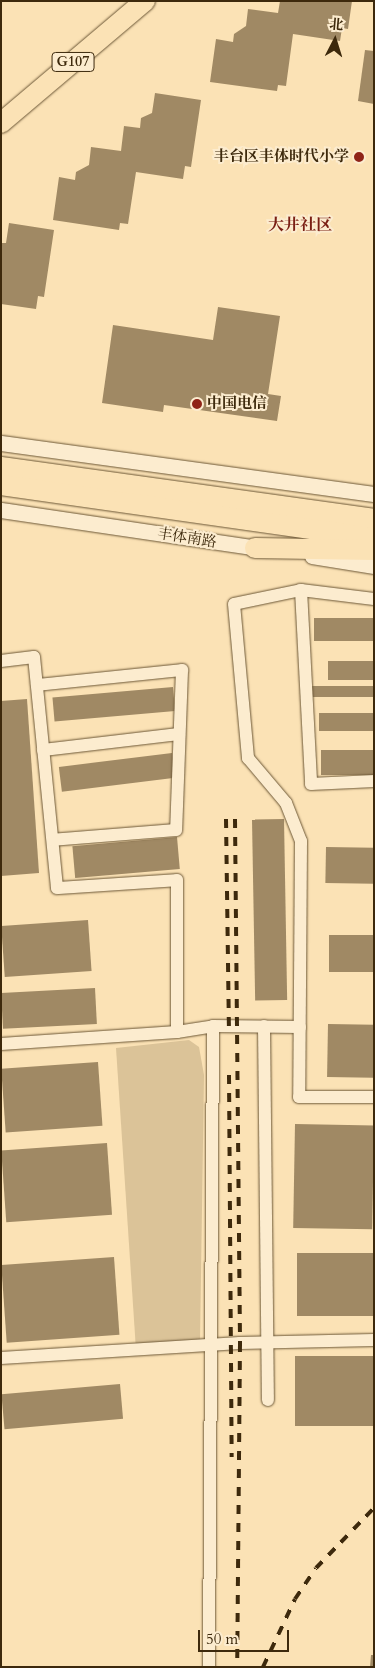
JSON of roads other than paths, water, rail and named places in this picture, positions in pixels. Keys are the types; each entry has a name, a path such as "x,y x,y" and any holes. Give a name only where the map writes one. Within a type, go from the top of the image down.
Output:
{"highway":[{"name":"G107","path":"1,123 145,1"},
{"name":"丰体南路","path":"1,467 298,519 374,538"},
{"name":"丰体南路","path":"1,485 298,519 374,519"},
{"path":"255,548 374,550"}],"street":[{"path":"1,443 374,494"},
{"name":"丰体南路","path":"1,510 374,566"},
{"path":"374,599 301,590 234,604 248,758 286,803 301,841 299,1097 374,1098"},
{"path":"301,590 311,784 374,781"},
{"path":"1,661 34,657 58,888 177,880 177,1032"},
{"path":"37,686 182,670 176,830 53,840"},
{"path":"43,750 180,734"},
{"path":"1,1044 177,1032 213,1026 300,1027"},
{"path":"209,1667 213,1026"},
{"path":"264,1026 268,1400"},
{"path":"1,1358 268,1342 374,1340"}],"railway":[{"path":"226,819 229,1027"},
{"path":"235,819 240,1343 237,1667"},
{"path":"229,1075 232,1457"},
{"path":"263,1667 295,1599 316,1568 374,1508"}],"place":[{"name":"丰台区丰体时代小学","path":"359,157"},
{"name":"中国电信","path":"197,404"}],"district":[{"name":"大井社区","path":"300,225"}]}
